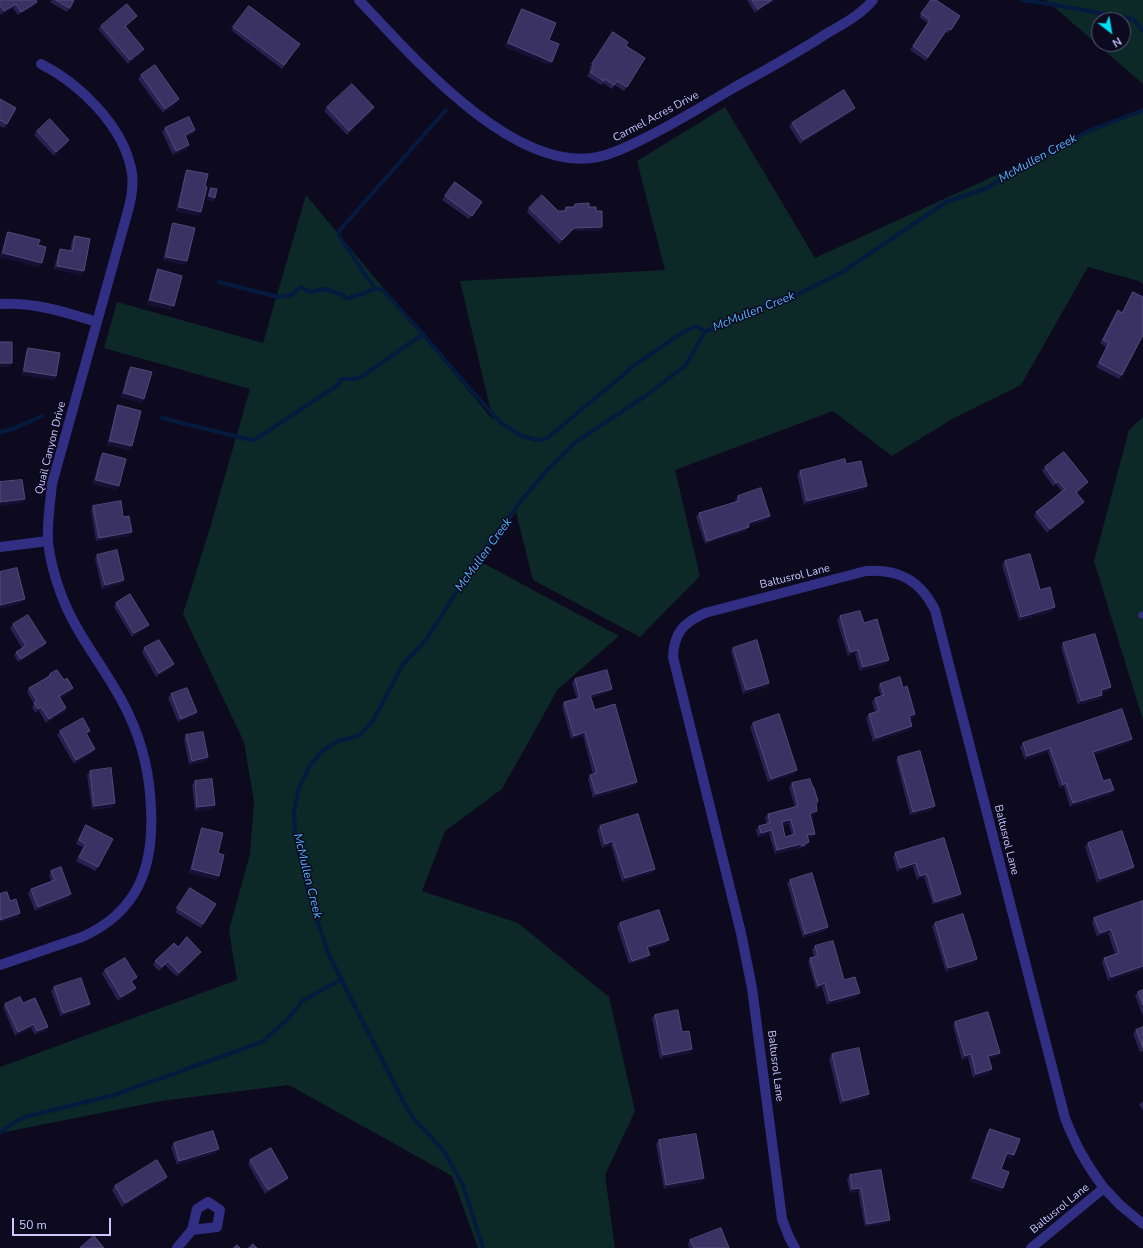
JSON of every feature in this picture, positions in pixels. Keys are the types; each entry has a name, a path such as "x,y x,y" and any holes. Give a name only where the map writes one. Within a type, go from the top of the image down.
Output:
{"street":[{"name":"Carmel Acres Drive","path":"359,0 415,59 446,88 500,130 528,146 553,155 574,158 599,157 620,150 662,130 832,31 856,16 873,0"},
{"name":"Quail Canyon Drive","path":"0,964 82,937 109,923 130,901 137,889 146,869 151,847 151,793 142,746 129,715 112,684 73,622 52,567 48,541 48,516 52,484 129,207 131,198 132,169 127,152 118,135 90,99 72,83 42,64"},
{"path":"0,304 36,306 64,312 97,322"},
{"path":"0,547 48,541"},
{"name":"Baltusrol Lane","path":"795,1248 782,1219 753,996 741,933 673,657 673,647 679,632 686,623 704,613 866,571 880,570 907,578 920,587 929,598 935,610 1065,1118 1074,1143 1089,1168 1104,1188 1120,1205 1143,1224"},
{"name":"Baltusrol Lane","path":"1031,1248 1104,1188"},
{"path":"176,1248 192,1230"}],"green space":[{"path":"1046,0 1143,0 1143,84 1106,52 1131,52 1131,12 1091,12 1091,39"},
{"path":"725,107 815,258 1143,108 1143,284 1139,281 1088,267 1021,385 954,418 892,456 833,411 675,470 700,576 640,637 533,580 516,512 479,561 619,636 558,689 502,789 445,831 422,891 518,923 609,997 635,1111 605,1175 615,1248 478,1248 452,1176 289,1085 161,1101 0,1133 0,1067 237,980 229,930 250,854 254,802 244,742 183,614 210,528 250,389 104,348 117,302 263,343 306,195 493,420 460,281 665,270 637,161"},
{"path":"1143,417 1143,720 1094,561 1129,430"}],"building":[{"path":"0,0 36,0 37,2 21,12 16,4 4,11 0,5"},
{"path":"56,0 74,0 70,8"},
{"path":"752,0 772,0 758,9"},
{"path":"931,0 936,0 960,16 951,30 948,28 928,57 913,46 930,20 921,14"},
{"path":"127,4 137,16 125,26 144,49 130,60 101,26"},
{"path":"249,6 300,44 284,65 233,27"},
{"path":"522,9 556,23 549,40 559,44 552,62 508,43"},
{"path":"613,32 628,42 626,46 645,58 627,87 617,81 614,85 605,79 604,81 590,72 594,66 592,64"},
{"path":"155,65 179,99 165,109 141,75"},
{"path":"352,84 374,107 349,131 327,107"},
{"path":"844,90 855,108 803,140 792,123"},
{"path":"0,99 16,108 7,124 0,120"},
{"path":"189,117 195,130 185,135 189,145 176,151 165,128"},
{"path":"50,119 69,140 56,152 37,131"},
{"path":"187,170 208,174 205,186 207,187 201,212 179,207"},
{"path":"455,182 482,202 472,216 445,196"},
{"path":"211,188 217,189 215,198 209,196"},
{"path":"542,195 558,211 566,211 566,207 575,207 575,204 589,203 589,207 596,207 596,211 602,211 602,227 574,228 562,240 529,208"},
{"path":"173,223 195,228 187,261 166,257"},
{"path":"8,232 40,240 38,245 46,247 42,263 3,253"},
{"path":"75,236 90,239 84,271 57,266 60,249 72,251"},
{"path":"158,269 182,276 174,306 150,300"},
{"path":"1133,292 1143,297 1143,335 1122,375 1099,363 1109,343 1103,340 1118,310 1122,313"},
{"path":"0,342 12,342 12,363 0,363"},
{"path":"28,348 60,353 56,376 24,371"},
{"path":"131,367 152,372 144,399 124,393"},
{"path":"118,405 141,411 132,446 110,441"},
{"path":"1064,452 1088,482 1076,492 1084,502 1050,529 1036,512 1065,489 1058,481 1056,483 1045,467"},
{"path":"103,453 126,459 119,486 96,480"},
{"path":"845,459 846,464 861,461 867,486 807,501 800,471"},
{"path":"22,480 25,499 0,502 0,482"},
{"path":"761,488 770,516 748,523 749,527 707,541 699,513 739,501 738,496"},
{"path":"121,501 123,517 129,516 132,532 99,538 93,506"},
{"path":"117,550 124,580 105,585 97,555"},
{"path":"1030,554 1040,590 1050,587 1055,607 1021,617 1005,561"},
{"path":"17,568 25,599 0,605 0,572"},
{"path":"130,594 149,625 134,633 116,603"},
{"path":"860,611 864,623 877,619 889,660 863,667 858,650 850,652 840,616"},
{"path":"28,615 46,643 21,659 16,652 26,646 13,624"},
{"path":"1095,634 1111,687 1101,690 1102,695 1081,701 1063,643"},
{"path":"159,640 174,664 159,673 144,648"},
{"path":"757,640 769,683 746,690 733,648"},
{"path":"57,670 64,680 67,678 73,688 59,696 66,708 49,719 41,707 38,709 34,703 37,701 29,688 50,676 50,674"},
{"path":"607,670 612,689 590,695 595,710 615,704 637,782 596,794 590,775 597,773 585,732 574,736 564,702 580,698 575,679"},
{"path":"900,677 903,688 907,686 915,714 909,716 912,726 876,738 869,714 879,711 875,698 884,695 880,684"},
{"path":"187,688 197,712 181,719 171,694"},
{"path":"1122,709 1132,739 1093,752 1103,781 1110,779 1114,790 1073,803 1066,783 1063,785 1050,748 1027,756 1023,743"},
{"path":"779,714 797,770 771,779 753,723"},
{"path":"83,718 90,731 86,733 95,749 76,760 60,731"},
{"path":"203,732 208,757 192,761 186,735"},
{"path":"920,751 935,806 913,812 898,757"},
{"path":"111,768 115,803 94,806 90,771"},
{"path":"212,779 215,805 197,807 195,781"},
{"path":"810,779 818,801 816,804 817,811 810,813 815,834 807,835 809,842 804,844 805,845 802,846 801,844 777,850 772,830 761,833 759,826 770,823 768,814 798,806 792,783","holes":["791,820 795,834 785,837 782,822"]},
{"path":"638,814 655,869 625,878 613,841 605,844 600,826"},
{"path":"86,825 113,839 98,867 79,857 86,844 79,840"},
{"path":"202,828 223,833 218,853 224,855 219,876 192,869"},
{"path":"1122,831 1134,867 1100,879 1088,843"},
{"path":"944,838 961,894 935,902 927,874 920,876 916,863 900,868 895,853"},
{"path":"61,867 71,894 38,907 31,889 55,880 51,871"},
{"path":"812,873 828,927 805,934 790,880"},
{"path":"190,888 216,904 203,924 177,908"},
{"path":"7,892 10,901 16,899 20,913 0,920 0,894"},
{"path":"1143,901 1143,966 1111,977 1104,958 1119,953 1111,929 1100,933 1094,918"},
{"path":"659,910 669,940 647,947 650,955 632,961 620,923"},
{"path":"963,914 977,959 948,968 935,923"},
{"path":"187,937 201,952 179,973 168,961 162,967 155,961 174,943 178,947"},
{"path":"833,941 844,980 855,977 860,993 830,1001 825,983 818,986 810,958 818,956 815,946"},
{"path":"125,958 137,977 131,981 136,988 121,997 105,970"},
{"path":"81,978 90,1004 63,1013 54,987"},
{"path":"1143,990 1143,1005 1138,992"},
{"path":"20,997 23,1003 35,998 48,1027 37,1031 34,1024 18,1032 5,1004"},
{"path":"678,1010 682,1032 689,1031 692,1049 663,1055 655,1015"},
{"path":"988,1012 1000,1053 988,1056 992,1069 976,1074 971,1054 965,1056 955,1022"},
{"path":"1143,1027 1143,1048 1136,1030"},
{"path":"859,1048 869,1094 843,1101 832,1054"},
{"path":"990,1129 1020,1139 1014,1155 1007,1153 1001,1169 1009,1172 1003,1188 973,1178"},
{"path":"213,1131 219,1149 179,1161 174,1143"},
{"path":"696,1134 704,1178 666,1185 659,1140"},
{"path":"271,1148 288,1178 268,1190 250,1160"},
{"path":"157,1160 167,1177 125,1203 115,1186"},
{"path":"881,1170 890,1220 867,1224 861,1188 852,1189 850,1175"},
{"path":"721,1228 729,1248 694,1248 690,1240"},
{"path":"94,1236 104,1248 80,1248"},
{"path":"253,1244 257,1248 249,1248"}],"waterway":[{"path":"1022,0 1133,19 1143,31"},
{"path":"375,289 339,236 339,231 446,110"},
{"name":"McMullen Creek","path":"483,1248 463,1185 443,1150 414,1119 403,1101 328,953 308,892 295,834 294,811 299,788 309,767 321,752 336,742 360,735 373,721 403,664 426,640 476,561 520,502 548,469 573,444 644,397 685,366 705,332 727,321 796,295 841,273 946,202 987,188 1025,164 1091,130 1143,110"},
{"path":"219,282 278,297 291,295 301,287 309,292 325,289 343,295 347,299 375,289 382,289 501,423 522,436 537,440 546,439 635,365 683,332 697,326 705,332"},
{"path":"162,418 251,440 256,439 338,385 341,379 361,377 423,334"},
{"path":"0,432 13,429 42,416"},
{"path":"0,1133 13,1123 25,1117 114,1095 262,1042 288,1019 302,1001 342,979"}]}
